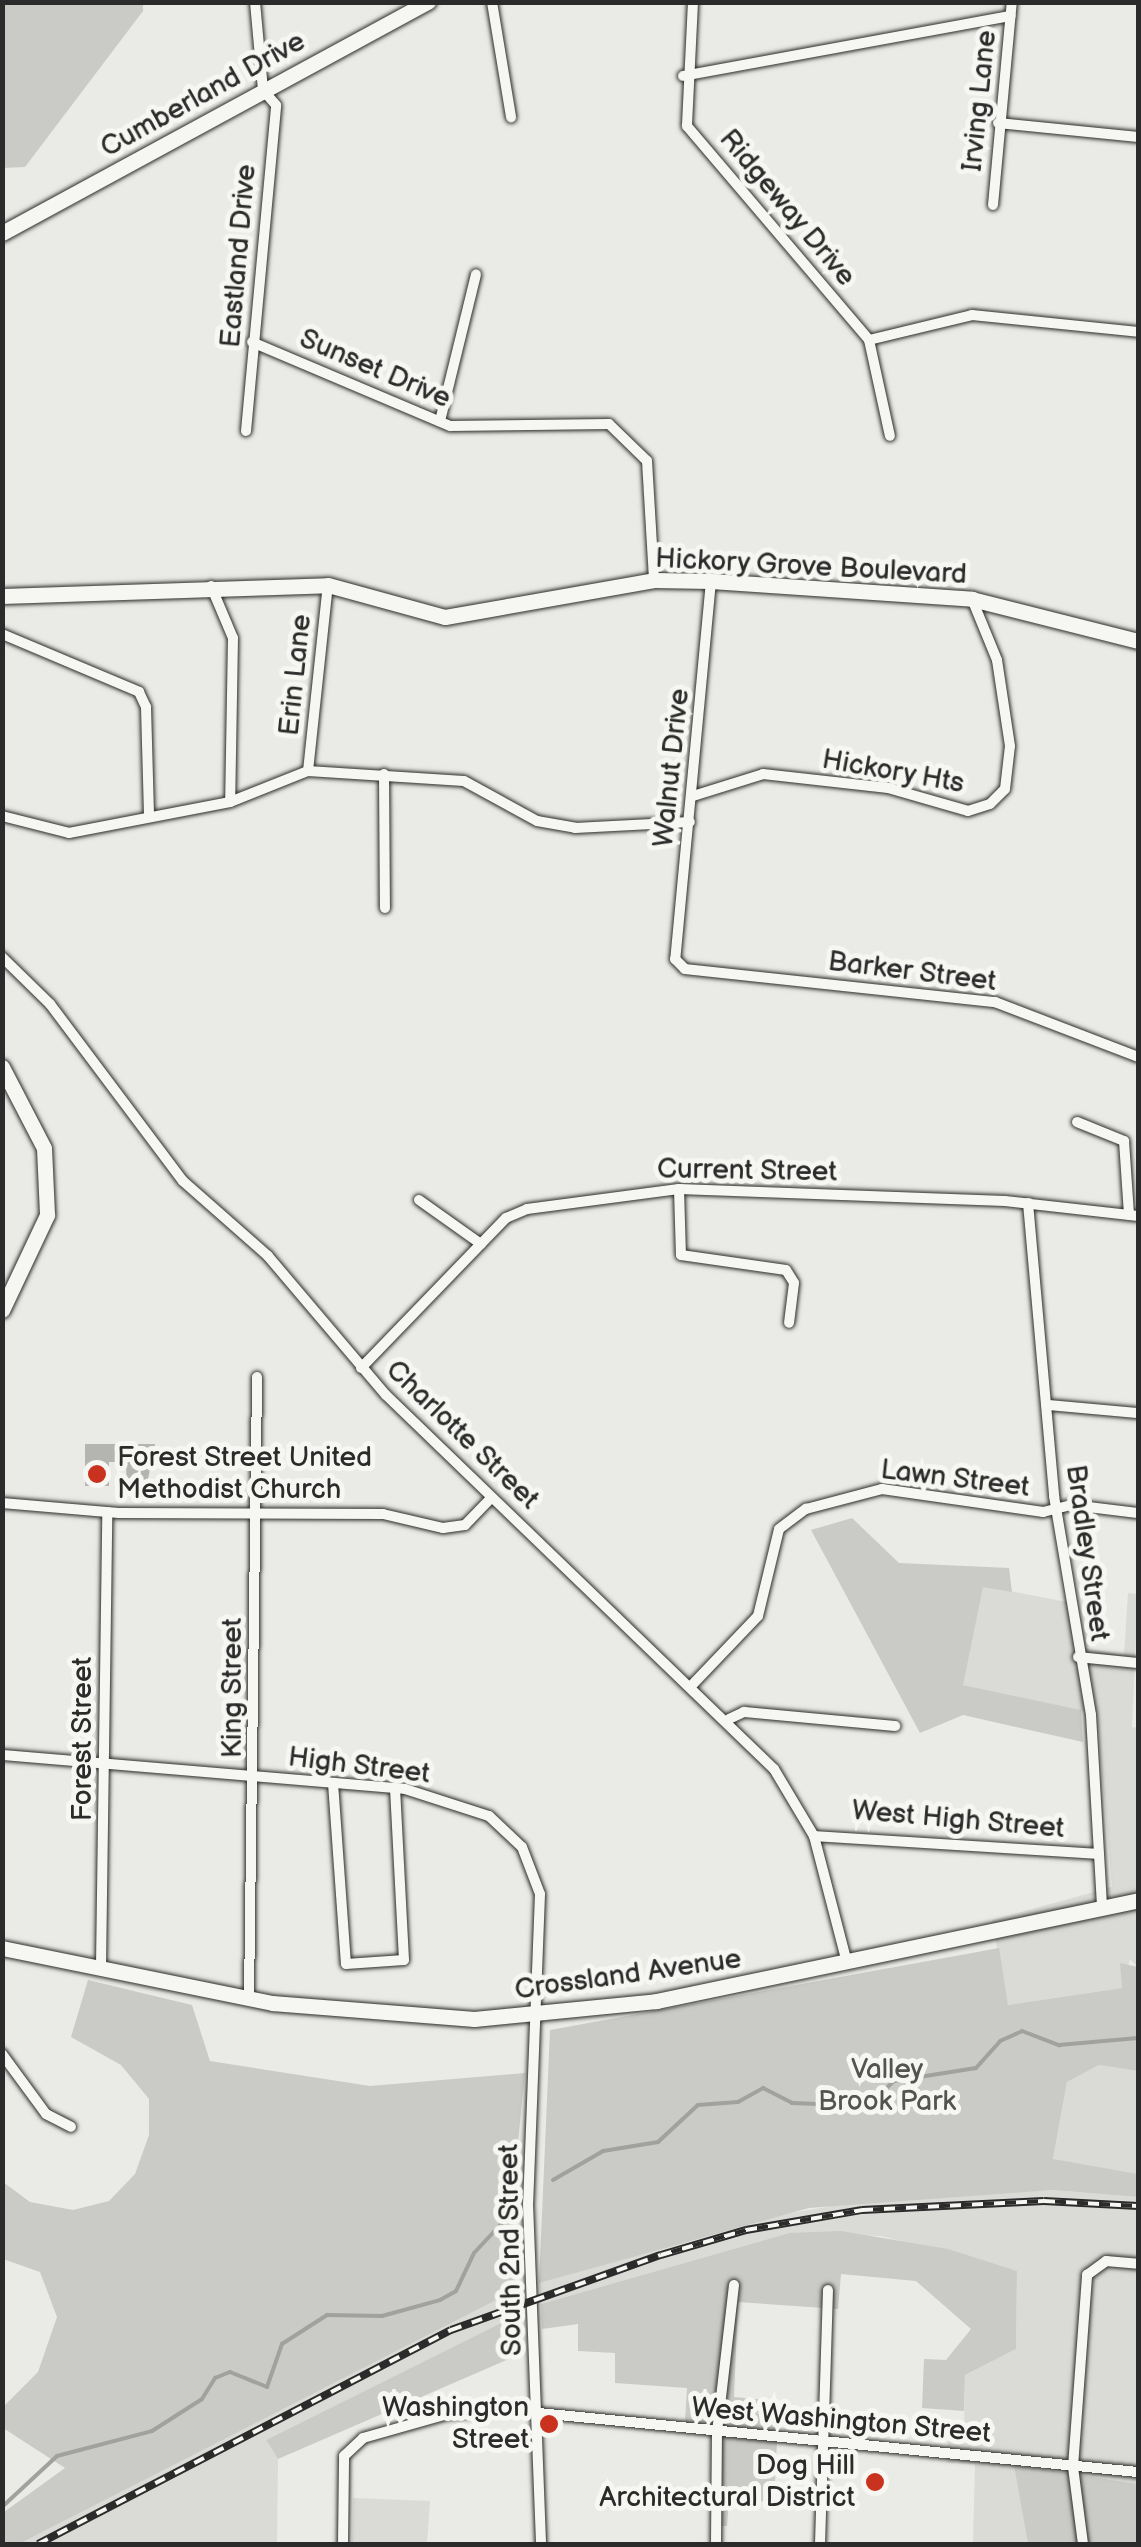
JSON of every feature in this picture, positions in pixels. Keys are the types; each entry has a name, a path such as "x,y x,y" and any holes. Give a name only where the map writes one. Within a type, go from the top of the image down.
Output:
{"main road":[{"name":"Cumberland Drive","path":"2,233 428,2"},
{"name":"Hickory Grove Boulevard","path":"2,596 328,585 445,616 654,580 711,581 972,599 1138,641"},
{"path":"2,1067 44,1148 47,1215 2,1310"},
{"name":"Crossland Avenue","path":"2,1948 249,1999 424,2017 538,2016 848,1964 1138,1900"}],"street":[{"name":"Eastland Drive","path":"246,431 276,105 263,90 255,2"},
{"path":"492,2 512,118"},
{"name":"Ridgeway Drive","path":"692,2 684,76 687,126 869,340 890,436"},
{"name":"Irving Lane","path":"992,204 1012,2"},
{"path":"684,76 1011,16"},
{"path":"998,123 1138,138"},
{"path":"440,421 476,274"},
{"path":"869,340 972,315 1138,332"},
{"name":"Sunset Drive","path":"252,342 440,421 609,424 632,438 646,460 654,580"},
{"name":"Walnut Drive","path":"675,960 711,581"},
{"name":"Erin Lane","path":"308,771 328,585"},
{"path":"210,586 233,638 230,802"},
{"name":"Hickory Hts","path":"693,796 764,774 888,788 968,811 990,804 1005,790 1010,746 997,660 972,599"},
{"path":"2,634 139,692 149,813"},
{"path":"2,816 54,834 149,813 230,802 308,771 464,781 537,821 575,828 690,822"},
{"path":"384,774 385,908"},
{"name":"Charlotte Street","path":"2,957 50,1004 142,1133 246,1236 361,1368 492,1498 729,1719 788,1789 814,1836 848,1964"},
{"name":"Barker Street","path":"675,960 685,969 995,1002 1138,1057"},
{"path":"1077,1122 1124,1141 1134,1216"},
{"path":"679,1190 681,1256 786,1270 794,1283 790,1323"},
{"name":"Current Street","path":"361,1368 481,1244 519,1211 679,1190 1028,1204 1134,1216"},
{"path":"419,1200 481,1244"},
{"name":"Bradley Street","path":"1028,1204 1058,1509 1078,1657 1091,1715 1102,1908"},
{"name":"King Street","path":"249,1999 256,1778 257,1377"},
{"path":"1048,1405 1138,1412"},
{"name":"Lawn Street","path":"693,1684 758,1616 776,1536 796,1514 882,1489 1058,1509 1138,1512"},
{"path":"2,1502 107,1512 383,1514 456,1528 492,1498"},
{"name":"Forest Street","path":"102,1966 108,1765 107,1512"},
{"path":"1078,1657 1138,1663"},
{"path":"729,1719 744,1712 895,1726"},
{"name":"High Street","path":"2,1756 395,1788 489,1816 522,1847 540,1894 538,2016"},
{"path":"333,1782 346,1964 404,1960 395,1788"},
{"name":"West High Street","path":"814,1836 1098,1854"},
{"name":"South 2nd Street","path":"538,2016 528,2204 539,2414 540,2544"},
{"path":"2,2054 46,2114 71,2126"},
{"path":"1083,2544 1073,2467 1091,2266 1138,2264"},
{"path":"716,2544 717,2432 734,2285"},
{"path":"820,2544 828,2290"},
{"path":"343,2544 343,2465 352,2447 430,2418 517,2408"},
{"name":"West Washington Street","path":"539,2414 1138,2472"}],"shaded area":[{"path":"983,1586 1077,1604 1086,1648 1124,1656 1128,1593 1138,1594 1132,1727 1138,1728 1138,1967 1130,1959 1122,1988 1008,2005 992,1920 1112,1887 1097,1714 962,1685"},
{"path":"1099,2065 1138,2071 1138,2174 1053,2160 1067,2082"},
{"path":"1052,2190 1138,2197 1138,2484 1015,2465 1028,2544 973,2544 975,2464 946,2463 949,2434 964,2434 965,2375 1016,2349 1017,2271 881,2236 789,2233 541,2304 539,2283 742,2221 869,2200"},
{"path":"516,2290 521,2313 266,2440 278,2459 277,2544 19,2544"},
{"path":"353,2498 430,2501 427,2544 352,2544"}],"green space":[{"path":"3,2 143,3 143,11 25,167 3,168"},
{"path":"852,1518 899,1563 1009,1568 1012,1592 983,1587 963,1685 1081,1710 1083,1742 963,1715 920,1733 811,1530"},
{"name":"Valley Brook Park","path":"999,1948 1008,2005 1122,1988 1120,1963 1138,1967 1138,2071 1099,2065 1067,2082 1053,2159 1138,2174 1138,2197 1052,2190 809,2208 539,2283 550,2030"},
{"path":"88,1980 192,2005 210,2061 370,2086 525,2073 513,2191 516,2290 19,2544 3,2544 4,2512 65,2468 3,2428 3,2407 38,2372 57,2317 40,2272 3,2259 3,2182 30,2202 73,2210 109,2201 135,2174 149,2135 149,2099 121,2065 71,2037"},
{"path":"841,2231 948,2249 1017,2271 1016,2349 965,2375 964,2411 922,2408 924,2359 946,2360 971,2329 916,2281 841,2274 838,2309 738,2302 734,2397 779,2401 774,2502 729,2500 727,2526 719,2526 722,2427 685,2422 687,2388 615,2383 615,2353 578,2351 578,2324 542,2329 541,2304 789,2233"},
{"path":"521,2313 523,2353 278,2459 266,2440"},
{"path":"1014,2465 1138,2484 1138,2544 1028,2544"}],"building":[{"name":"Forest Street United Methodist Church","path":"85,1444 155,1444 146,1489 127,1489 126,1462 109,1462 109,1486 85,1486"}],"waterway":[{"path":"553,2180 603,2151 658,2142 698,2105 738,2102 763,2088 792,2103 868,2106 894,2081 976,2068 1000,2041 1022,2031 1059,2045 1138,2038"},
{"path":"2,2507 57,2456 152,2431 202,2399 215,2378 230,2372 267,2387 282,2344 327,2315 382,2316 440,2300 456,2291 474,2253 505,2220"}],"railway":[{"path":"38,2544 451,2330 661,2255 746,2230 862,2210 1044,2201 1138,2206"}],"place":[{"name":"Forest Street United Methodist Church","path":"97,1474"},
{"name":"Washington Street","path":"549,2424"},
{"name":"Dog Hill Architectural District","path":"875,2482"}]}
